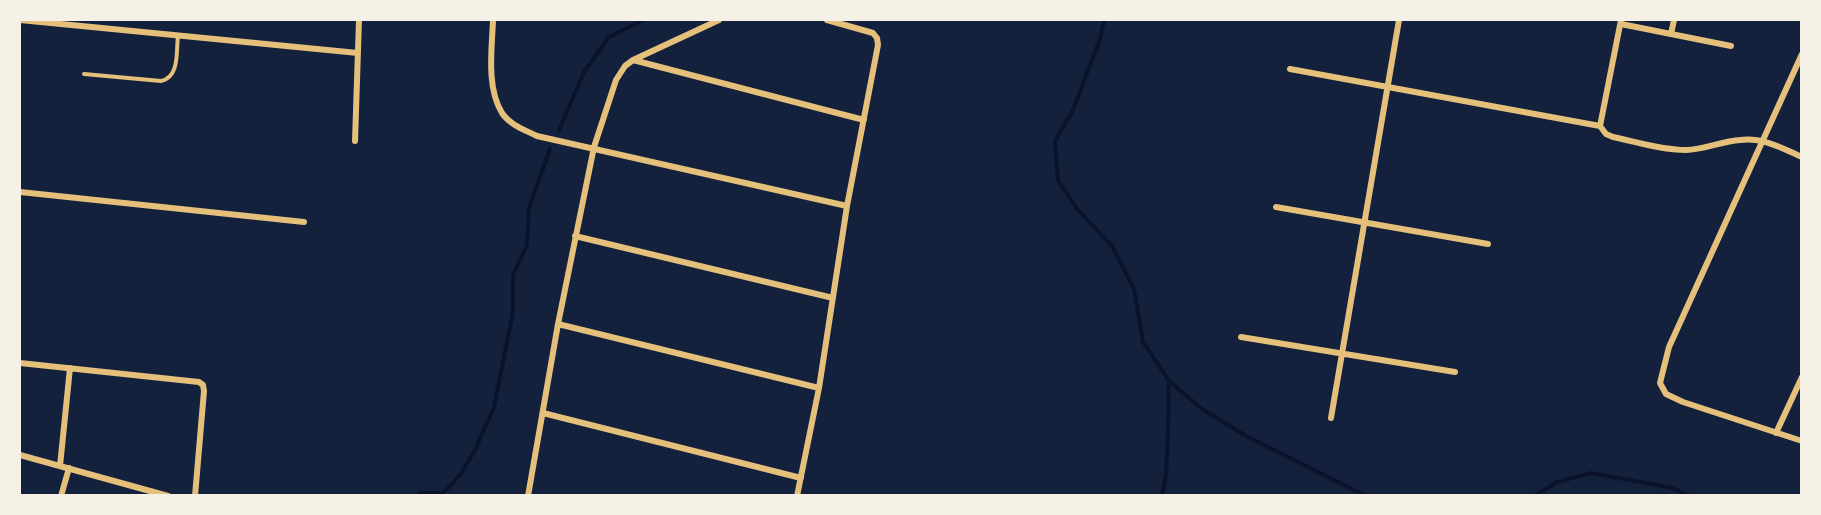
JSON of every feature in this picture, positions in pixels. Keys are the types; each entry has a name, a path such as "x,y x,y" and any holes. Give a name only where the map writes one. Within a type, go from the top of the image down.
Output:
{"street":[{"path":"20,20 358,52"},
{"path":"355,141 359,20"},
{"path":"493,20 492,78 496,98 502,113 518,127 537,136 594,147 847,206"},
{"path":"528,495 575,236 594,147 616,80 625,66 633,60 719,20"},
{"path":"798,495 819,388 847,206 878,45 873,33 827,20"},
{"path":"1331,418 1399,20"},
{"path":"1671,34 1674,20"},
{"path":"1600,126 1621,22 1629,26 1731,46"},
{"path":"1802,54 1669,347 1660,382 1666,394 1683,402 1802,441"},
{"path":"633,60 864,120"},
{"path":"1290,69 1600,126 1606,134 1613,137 1673,149 1699,148 1740,140 1763,141 1802,157"},
{"path":"20,192 304,222"},
{"path":"1276,207 1488,244"},
{"path":"575,236 833,298"},
{"path":"558,324 819,388"},
{"path":"1241,337 1455,372"},
{"path":"20,363 199,382 203,385 195,495"},
{"path":"60,466 70,368"},
{"path":"1776,433 1802,377"},
{"path":"543,413 801,478"},
{"path":"20,455 154,494 168,495"},
{"path":"61,495 69,468"}],"lane":[{"path":"84,74 167,80 171,78 175,70 178,36"}],"waterway":[{"path":"559,130 584,72 609,37 643,20"},
{"path":"1104,20 1100,39 1073,110 1055,141 1058,180 1077,209 1112,246 1134,289 1143,342 1169,381 1166,475 1162,496"},
{"path":"420,493 443,493 460,475 475,450 494,407 513,312 513,275 527,245 529,208 550,149"},
{"path":"1169,381 1202,409 1246,436 1366,496"},
{"path":"1535,496 1557,482 1591,473 1673,488 1689,496"}]}
